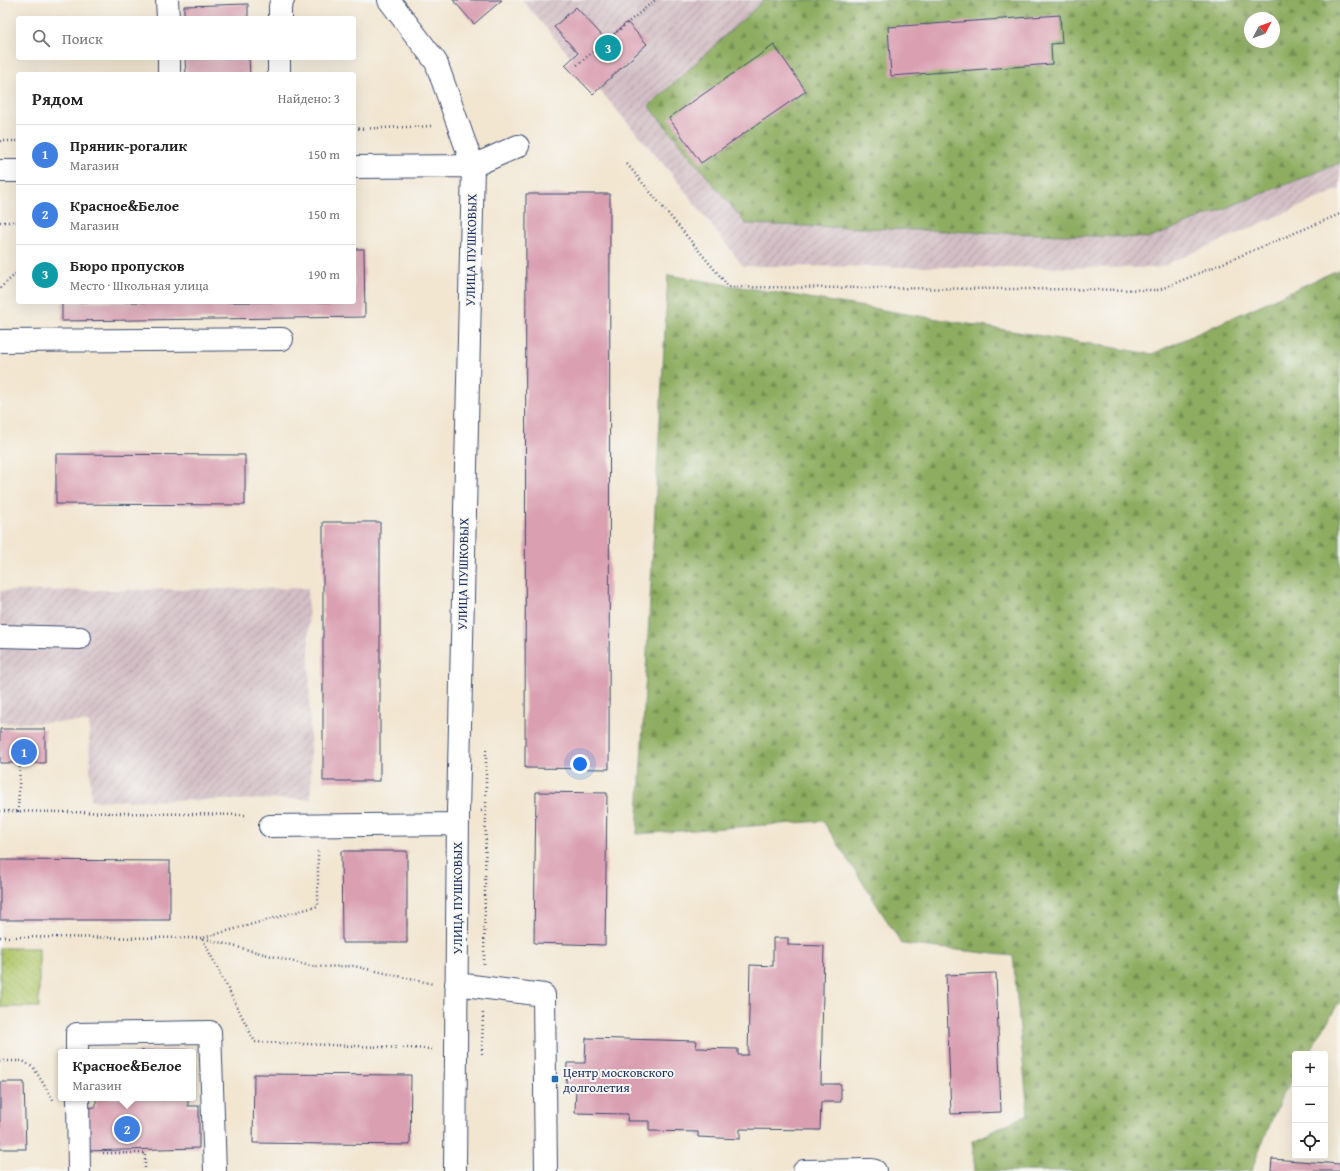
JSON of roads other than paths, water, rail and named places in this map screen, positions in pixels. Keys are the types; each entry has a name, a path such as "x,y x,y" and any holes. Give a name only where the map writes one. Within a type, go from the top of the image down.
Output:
{"street":[{"path":"167,0 168,16"},
{"path":"280,16 280,6 283,0"},
{"name":"УЛИЦА ПУШКОВЫХ","path":"388,0 436,62 473,166 458,818 456,1171"},
{"path":"169,60 169,72"},
{"path":"279,60 279,72"},
{"path":"356,167 473,166 518,146"},
{"path":"0,171 16,171"},
{"path":"0,341 282,339"},
{"path":"0,636 80,638"},
{"path":"263,820 318,825 458,818"},
{"path":"456,984 544,995 546,1171"},
{"path":"77,1049 77,1034 210,1032 215,1171"},
{"path":"78,1101 79,1171"},
{"path":"804,1171 875,1171"}],"place":[{"name":"Бюро пропусков","path":"608,48"},
{"name":"Пряник-рогалик","path":"24,752"},
{"name":"Центр московского долголетия","path":"555,1079"},
{"name":"Красное&Белое","path":"127,1129"}]}
